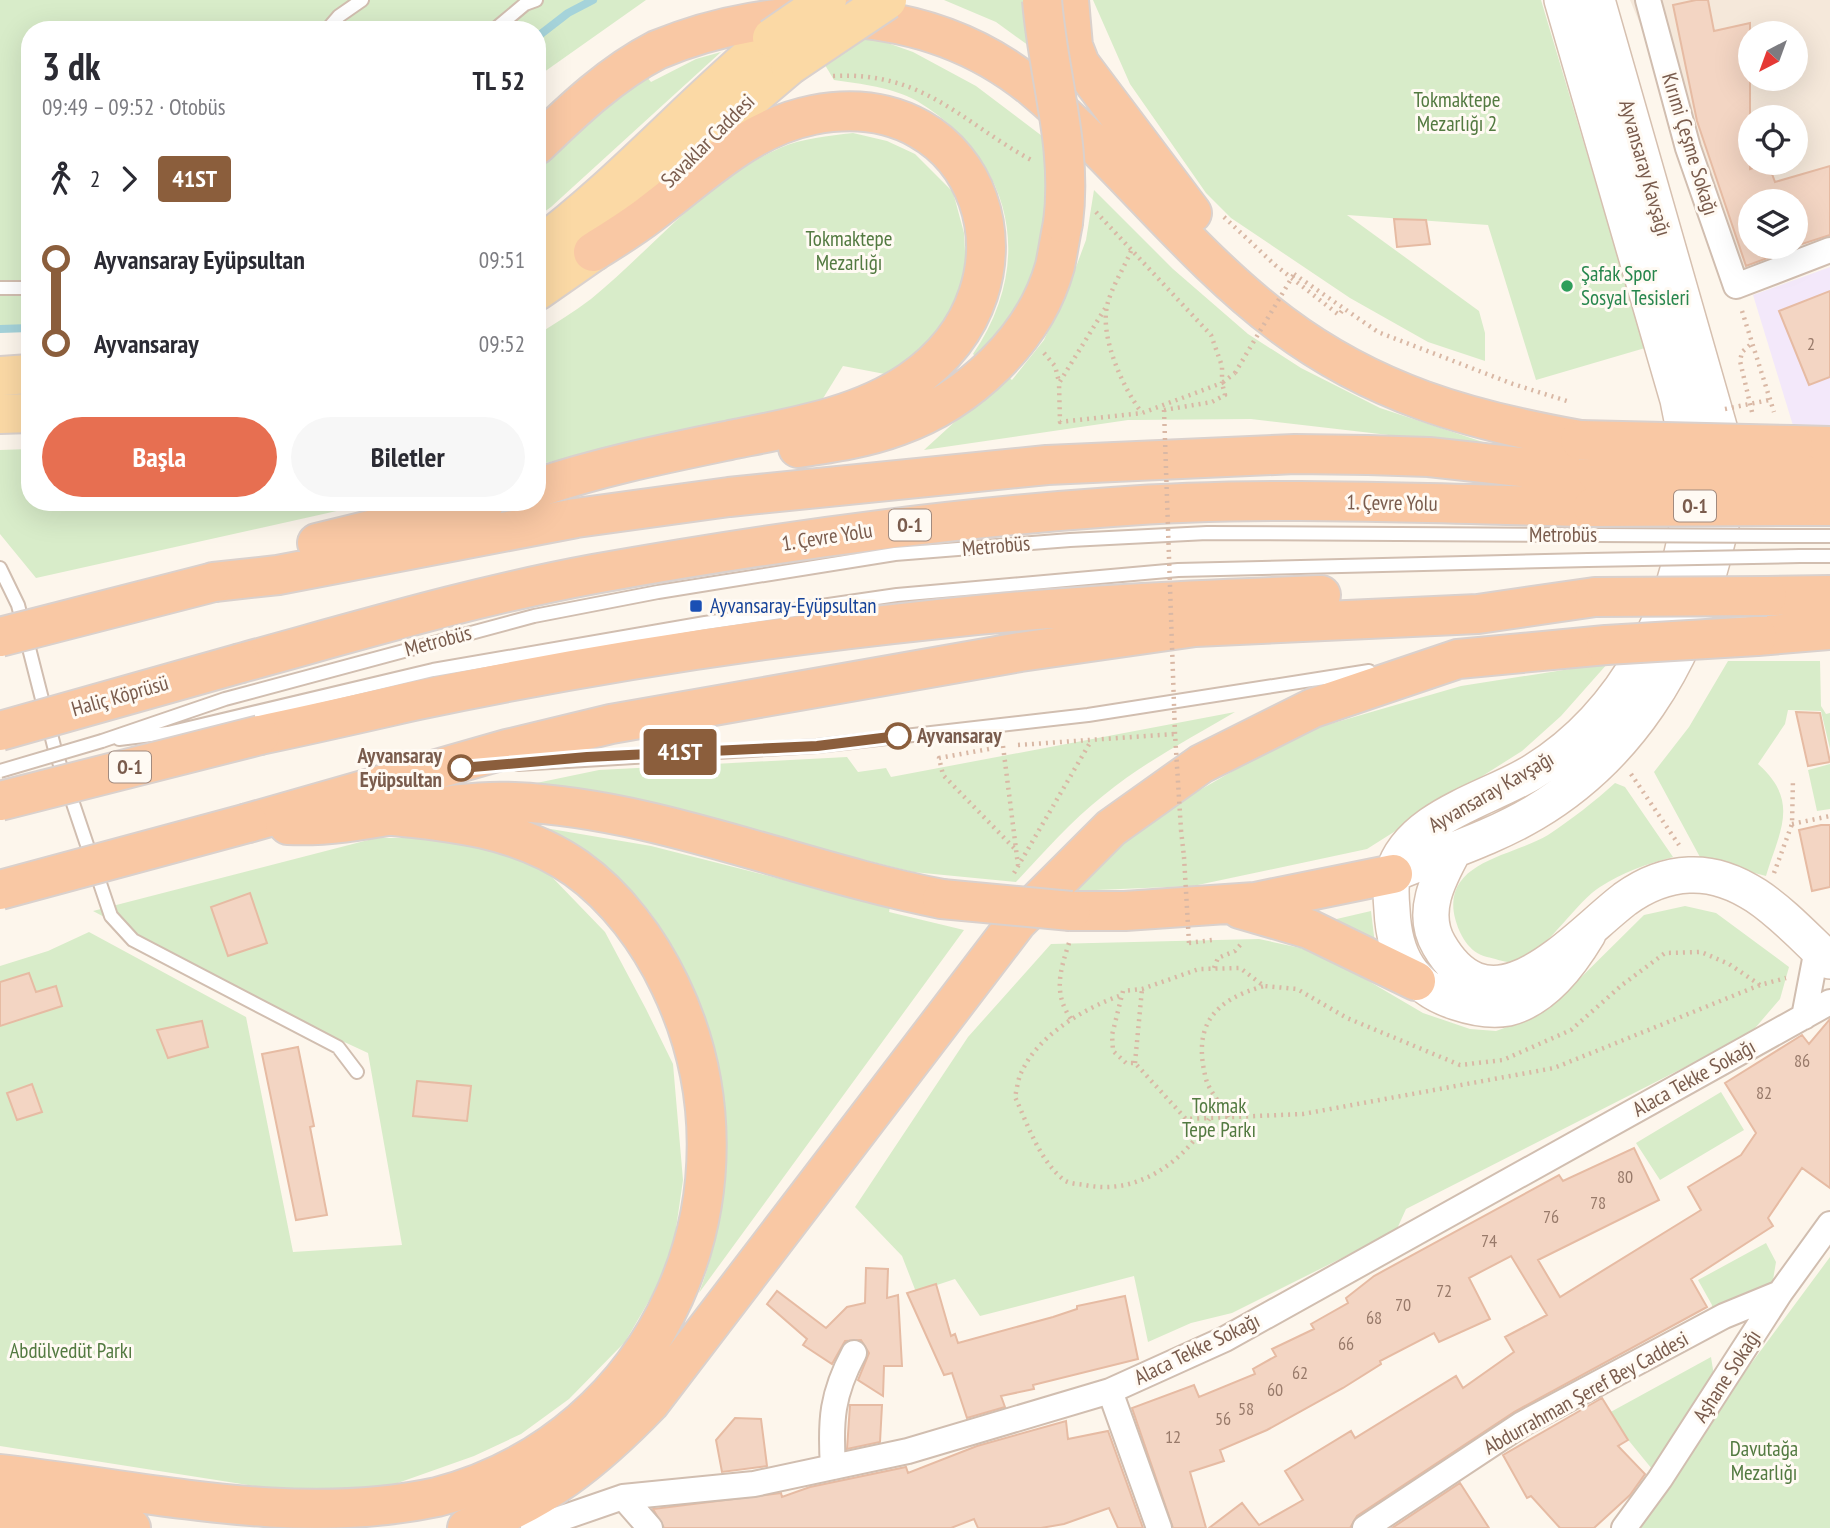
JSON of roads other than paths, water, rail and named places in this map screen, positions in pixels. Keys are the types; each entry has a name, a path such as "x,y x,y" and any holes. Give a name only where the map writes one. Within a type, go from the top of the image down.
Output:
{"highway":[{"path":"546,489 860,438 929,413 971,386 1020,333 1047,286 1054,267 1063,223 1065,143 1042,0"},
{"path":"1069,0 1073,46 1080,64 1181,201 1229,254 1298,318 1383,384"},
{"path":"546,137 592,95 655,51 736,20 775,12 837,12 894,19 924,27 981,54 1031,87 1092,143 1241,293 1323,354 1354,373 1490,423 1589,471"},
{"path":"546,487 607,467 806,424 887,396 938,360 968,323 981,293 988,241 976,192 963,169 943,146 912,126 877,114 851,112 814,115 783,123 754,137 730,151 650,214 593,252"},
{"path":"214,582 278,575 576,518 729,497 1047,465 1295,454 1429,457 1530,468 1808,490 1830,446"},
{"name":"O-1","path":"1589,471 1808,490"},
{"name":"1. Çevre Yolu","path":"241,663 410,617 593,574 894,527 1114,506 1218,502 1589,471"},
{"path":"0,637 214,582 311,545 449,511"},
{"name":"O-1","path":"0,801 260,735 418,700 593,668 939,619 1183,600 1431,590 1527,588 1595,597 1830,595"},
{"path":"0,890 611,724 1020,652 1195,627 1478,614 1595,597"},
{"path":"467,1528 536,1499 578,1471 610,1445 650,1403 1017,922 1111,828 1201,764 1313,708 1430,671 1458,659 1606,645 1830,630"},
{"name":"Haliç Köprüsü","path":"0,731 241,663"},
{"path":"248,822 306,826 461,802 516,802 645,822 845,877 942,900 1071,925 1304,893 1393,873"},
{"path":"1,1474 257,1508 379,1508 439,1496 490,1478 529,1459 571,1430 620,1383 652,1339 676,1296 697,1239 705,1195 707,1143 701,1079 686,1018 663,970 638,930 607,895 577,869 545,850 508,835 455,821 383,815"},
{"path":"1221,906 1253,912 1309,929 1416,981"},
{"path":"0,1511 74,1524 129,1528"}],"main road":[{"name":"Savaklar Caddesi","path":"546,285 593,252 744,104 781,52 827,0"},
{"name":"Savaklar Caddesi","path":"546,241 593,202 686,113 781,52 887,0"},
{"name":"Ayvansaray Kavşağı","path":"1393,873 1401,856 1422,831 1531,772 1566,749 1599,716 1619,692 1655,633 1667,602 1687,527 1689,458 1678,400 1562,0"},
{"name":"Ayvansaray Kavşağı","path":"1393,873 1501,831 1580,781 1611,753 1639,720 1663,683 1697,617 1723,517 1726,482 1720,430 1597,0"},
{"path":"0,376 21,375"},
{"path":"0,414 21,414"},
{"path":"1454,850 1434,892 1430,914 1436,940 1460,973 1487,983 1517,980 1541,969 1588,934 1626,898 1647,885 1668,878 1699,875 1754,892 1823,955"},
{"path":"1393,873 1393,930 1398,951 1416,981 1442,998 1464,1005 1507,1008 1531,998 1572,960 1588,934"}],"street":[{"name":"Kırımi Çeşme Sokağı","path":"1648,0 1688,148 1735,286 1830,250"},
{"path":"1804,1017 1823,955"},
{"name":"Alaca Tekke Sokağı","path":"533,1528 623,1497 754,1484 908,1451 1110,1391 1226,1339 1830,1002"},
{"name":"Aşhane Sokağı","path":"1623,1528 1660,1479 1780,1293 1830,1224"},
{"name":"Abdurrahman Şeref Bey Caddesi","path":"1365,1528 1522,1424 1724,1316 1780,1293"},
{"path":"833,1467 832,1411 838,1383 854,1353"},
{"path":"1110,1391 1158,1528"},
{"path":"623,1497 650,1528"}],"lane":[{"path":"335,21 362,0"},
{"path":"505,21 525,4 536,0"},
{"path":"0,288 21,288"},
{"name":"Metrobüs","path":"0,771 102,741 225,699 534,616 658,592 895,554 1070,540 1207,533 1589,471"},
{"path":"1808,490 1830,536"},
{"name":"Metrobüs","path":"102,741 168,733 433,670 705,623 897,595 1178,570 1588,559 1830,556"},
{"path":"0,568 18,605 55,750 111,916 133,940 338,1048 357,1072"},
{"path":"437,770 587,757 817,746 1088,715 1458,659"}],"waterway":[{"path":"546,30 568,13 593,0"},
{"path":"0,329 21,328"}],"place":[{"name":"Şafak Spor Sosyal Tesisleri","path":"1567,286"},
{"name":"Ayvansaray-Eyüpsultan","path":"696,606"},
{"name":"Ayvansaray","path":"898,736"},
{"name":"Ayvansaray Eyüpsultan","path":"461,768"}],"park label":[{"name":"Tokmaktepe Mezarlığı 2","path":"1457,112"},
{"name":"Tokmaktepe Mezarlığı","path":"849,251"},
{"name":"Tokmak Tepe Parkı","path":"1219,1118"},
{"name":"Abdülvedüt Parkı","path":"71,1351"},
{"name":"Davutağa Mezarlığı","path":"1764,1461"}]}
